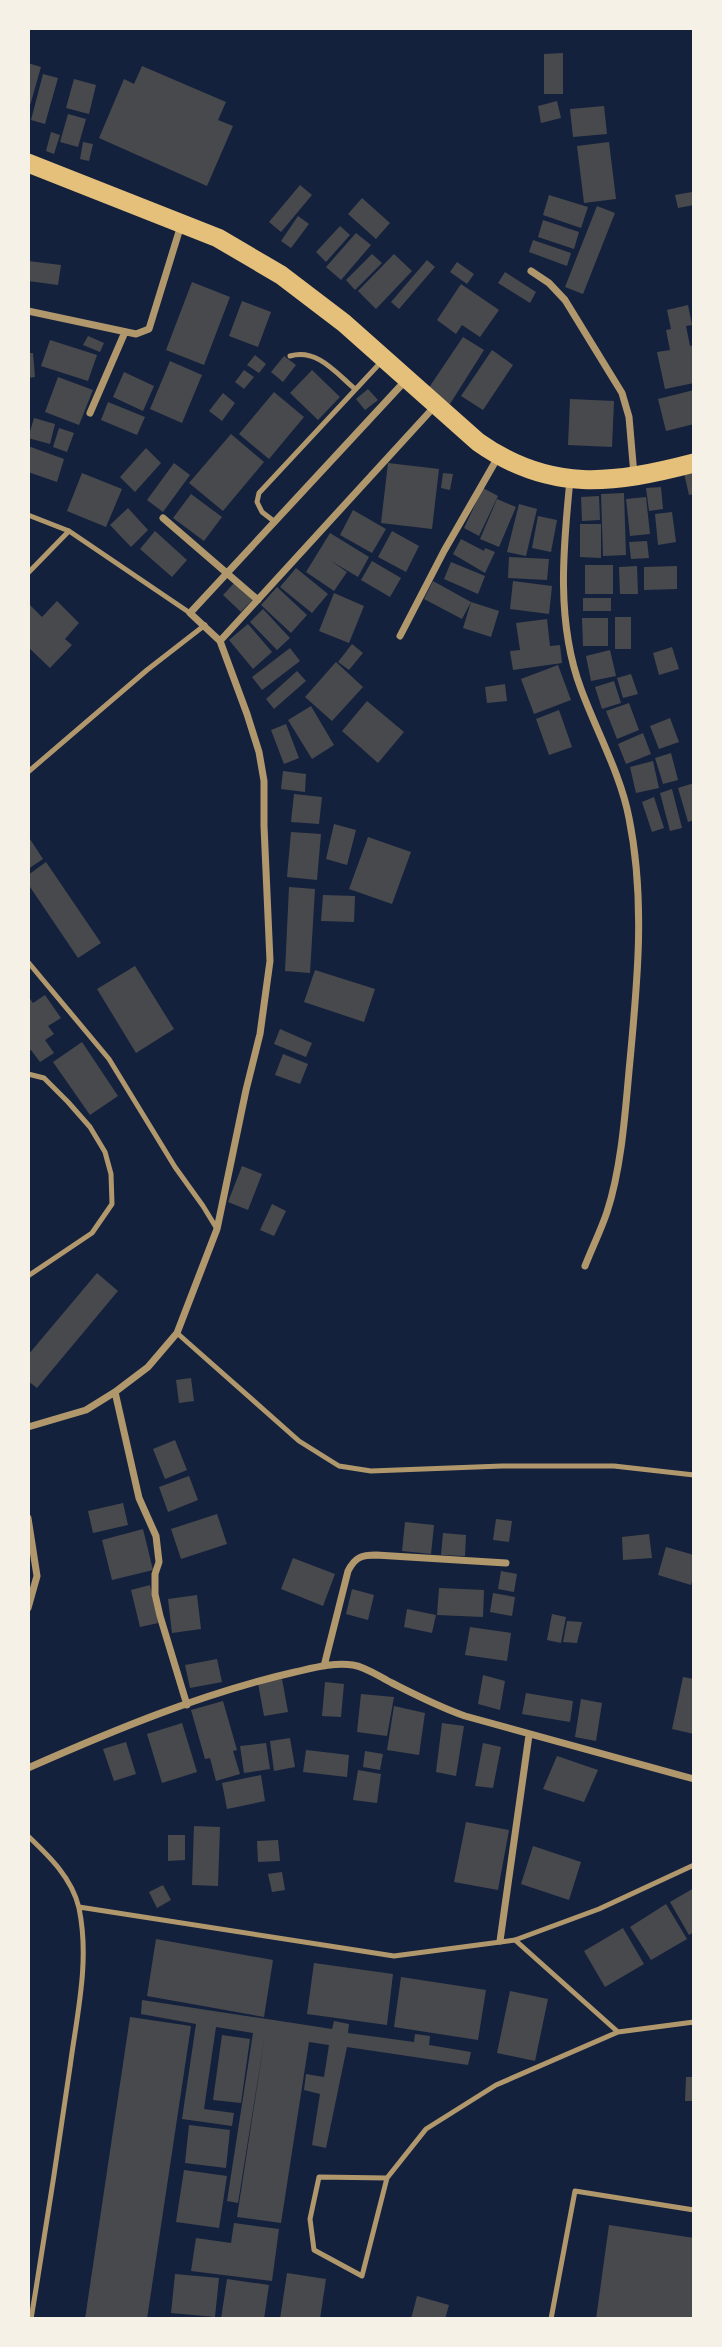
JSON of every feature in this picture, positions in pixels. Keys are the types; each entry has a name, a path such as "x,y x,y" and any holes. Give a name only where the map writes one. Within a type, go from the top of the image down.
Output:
{"highway":[{"path":"28,163 218,238 281,275 344,323 436,406 498,456 536,474 604,480 659,472 694,463"}],"street":[{"path":"28,311 136,334 149,329 181,224"},
{"path":"531,271 565,300 622,393 629,417 634,476"},
{"path":"90,413 125,332"},
{"path":"28,1427 86,1410 115,1392 148,1367 177,1333 218,1230 260,1034 270,961 264,781 247,714 220,641 190,614 407,380"},
{"path":"220,641 436,406"},
{"path":"400,636 498,456"},
{"path":"570,479 564,566 564,610 569,647 581,689 601,735 629,817 640,903 636,996 623,1137 608,1211 585,1266"},
{"path":"163,518 258,600"},
{"path":"115,1392 139,1498 156,1536 159,1562 155,1574 155,1594 187,1704"},
{"path":"28,1518 37,1576 28,1608"},
{"path":"324,1666 348,1571 353,1561 363,1555 506,1563"},
{"path":"28,1768 105,1734 254,1681 324,1666 355,1665 439,1707 529,1735 694,1779"},
{"path":"500,1941 529,1735"}],"lane":[{"path":"290,356 306,352 318,358 355,389"},
{"path":"275,522 262,512 257,502 259,493 383,359"},
{"path":"28,515 69,531 190,614"},
{"path":"28,573 69,531"},
{"path":"28,772 147,670 205,625"},
{"path":"28,962 109,1059 174,1167 204,1206 218,1230"},
{"path":"28,1074 44,1079 90,1127 105,1152 111,1174 112,1204 92,1233 28,1276"},
{"path":"177,1333 299,1441 339,1466 371,1471 502,1466 614,1466 694,1475"},
{"path":"28,1836 49,1856 69,1883 79,1907 85,1955 32,2319"},
{"path":"79,1907 394,1956 515,1940 599,1909 694,1865"},
{"path":"515,1940 618,2032"},
{"path":"387,2178 319,2177 310,2219 314,2250 362,2276 387,2178 426,2129 496,2085 618,2032 694,2022"},
{"path":"551,2319 575,2191 691,2209 694,2217"}],"building":[{"path":"563,53 563,94 544,94 544,54"},
{"path":"28,63 41,67 29,109 28,109"},
{"path":"142,66 226,102 218,120 233,126 207,186 99,138 124,79 134,84"},
{"path":"43,74 58,78 45,124 31,120"},
{"path":"74,79 96,85 89,114 66,108"},
{"path":"557,101 561,118 541,123 538,106"},
{"path":"604,106 607,134 573,137 570,109"},
{"path":"68,114 86,119 78,147 60,142"},
{"path":"51,132 60,135 54,154 46,151"},
{"path":"83,142 93,144 89,161 80,159"},
{"path":"609,142 616,199 584,203 577,146"},
{"path":"300,185 312,195 281,232 269,222"},
{"path":"692,192 694,205 678,208 675,195"},
{"path":"549,195 588,207 581,228 543,215"},
{"path":"362,198 390,223 376,239 348,214"},
{"path":"597,206 615,213 583,294 565,287"},
{"path":"298,216 309,224 291,248 281,241"},
{"path":"543,220 579,232 574,249 538,237"},
{"path":"340,226 350,235 326,262 316,252"},
{"path":"356,233 371,245 341,280 326,267"},
{"path":"533,240 571,253 567,266 529,252"},
{"path":"372,254 382,263 355,290 346,280"},
{"path":"394,254 412,271 376,309 358,291"},
{"path":"427,260 435,267 399,309 391,302"},
{"path":"28,261 61,265 58,285 28,281"},
{"path":"457,262 474,274 467,284 450,272"},
{"path":"505,272 536,292 530,303 498,283"},
{"path":"192,282 230,297 204,365 166,350"},
{"path":"461,284 499,310 480,337 462,325 456,334 437,320"},
{"path":"242,301 271,312 258,347 229,336"},
{"path":"688,305 692,325 686,326 690,346 694,345 694,383 665,389 657,352 670,350 666,330 671,329 667,310"},
{"path":"88,336 104,343 100,352 83,345"},
{"path":"463,337 484,350 450,404 428,389"},
{"path":"50,340 97,355 88,381 41,366"},
{"path":"492,350 513,365 483,410 461,396"},
{"path":"28,353 33,353 35,377 28,378"},
{"path":"255,355 266,364 259,373 247,365"},
{"path":"284,356 296,365 283,382 271,372"},
{"path":"170,361 202,375 182,423 150,409"},
{"path":"244,370 254,377 244,389 235,382"},
{"path":"312,370 340,397 318,420 290,393"},
{"path":"124,372 154,386 143,411 113,397"},
{"path":"58,377 93,390 79,425 45,412"},
{"path":"368,389 378,400 365,410 356,399"},
{"path":"694,390 694,424 666,431 658,399"},
{"path":"274,392 304,417 269,459 239,434"},
{"path":"223,393 235,403 222,421 209,411"},
{"path":"570,399 614,401 612,447 568,445"},
{"path":"108,402 145,417 137,435 101,420"},
{"path":"34,418 55,424 50,444 28,438"},
{"path":"59,428 74,433 67,452 53,447"},
{"path":"231,434 264,462 223,511 189,483"},
{"path":"28,446 64,459 57,482 28,472"},
{"path":"146,448 161,463 135,492 120,477"},
{"path":"174,463 190,475 163,512 147,500"},
{"path":"388,463 439,469 432,529 381,523"},
{"path":"694,466 694,494 689,495 683,469"},
{"path":"82,473 122,489 106,527 67,511"},
{"path":"443,473 453,474 450,490 441,488"},
{"path":"661,487 663,509 649,511 646,488"},
{"path":"483,488 498,496 479,536 464,528"},
{"path":"624,493 626,555 603,556 601,494"},
{"path":"191,494 222,517 204,541 173,518"},
{"path":"599,496 600,520 582,521 581,497"},
{"path":"646,497 650,534 630,536 626,499"},
{"path":"497,499 516,507 499,547 480,539"},
{"path":"519,504 537,509 526,556 507,552"},
{"path":"128,508 148,530 131,547 110,525"},
{"path":"353,510 386,529 372,553 340,535"},
{"path":"672,512 676,542 658,545 655,514"},
{"path":"538,516 557,520 551,552 532,548"},
{"path":"580,524 601,524 601,558 580,557"},
{"path":"155,531 187,560 172,577 140,549"},
{"path":"392,531 419,546 406,572 378,557"},
{"path":"330,533 369,557 358,577 331,561 347,572 334,591 306,572"},
{"path":"461,539 484,551 485,548 495,552 485,573 453,554"},
{"path":"647,541 649,558 631,559 629,542"},
{"path":"509,557 549,559 547,580 508,578"},
{"path":"372,561 401,578 390,597 361,580"},
{"path":"451,562 485,576 478,594 444,579"},
{"path":"585,565 613,565 613,594 585,594"},
{"path":"637,566 638,594 620,594 619,567"},
{"path":"677,566 677,589 644,590 644,567"},
{"path":"296,568 328,594 312,613 280,587"},
{"path":"236,581 254,598 241,612 223,595"},
{"path":"433,581 471,602 462,619 424,599"},
{"path":"513,581 552,586 549,614 510,609"},
{"path":"277,587 307,615 291,633 261,605"},
{"path":"334,593 364,606 349,643 319,631"},
{"path":"583,598 611,598 611,611 583,611"},
{"path":"57,601 79,623 65,639 72,645 50,668 28,647 28,603 42,617"},
{"path":"471,602 499,611 491,637 463,628"},
{"path":"263,609 290,638 277,650 250,622"},
{"path":"615,617 631,617 631,649 615,649"},
{"path":"582,618 608,618 608,646 583,646"},
{"path":"547,619 550,646 560,645 562,663 513,670 510,651 520,650 516,623"},
{"path":"248,624 272,652 253,669 229,640"},
{"path":"352,644 363,653 349,670 338,662"},
{"path":"672,647 679,669 659,675 653,653"},
{"path":"290,648 300,661 262,690 252,677"},
{"path":"610,650 616,676 591,681 586,656"},
{"path":"336,662 363,687 332,721 305,697"},
{"path":"558,665 571,700 534,714 521,679"},
{"path":"297,671 306,681 274,709 266,699"},
{"path":"631,674 638,694 623,698 617,678"},
{"path":"614,681 621,703 602,709 595,687"},
{"path":"505,684 507,701 487,703 485,687"},
{"path":"367,701 404,732 378,763 342,731"},
{"path":"629,703 639,730 617,739 606,711"},
{"path":"311,706 334,745 312,759 288,720"},
{"path":"559,710 572,747 549,755 536,719"},
{"path":"670,718 679,742 659,749 650,726"},
{"path":"286,724 299,758 284,764 271,730"},
{"path":"643,733 651,754 626,764 618,744"},
{"path":"671,753 678,780 663,784 655,758"},
{"path":"653,761 659,788 636,793 630,767"},
{"path":"283,771 306,774 305,792 281,789"},
{"path":"694,783 694,820 688,822 678,788"},
{"path":"672,789 682,828 670,831 660,793"},
{"path":"294,794 322,797 319,824 291,822"},
{"path":"654,797 664,828 652,832 642,802"},
{"path":"334,824 356,830 347,865 326,859"},
{"path":"291,832 321,834 317,880 287,877"},
{"path":"28,836 43,859 28,869"},
{"path":"368,837 411,852 392,904 349,889"},
{"path":"46,862 101,943 78,958 28,884 28,875"},
{"path":"289,887 315,889 310,973 285,971"},
{"path":"323,895 355,896 354,922 321,921"},
{"path":"135,966 174,1029 136,1053 97,989"},
{"path":"315,970 375,989 364,1022 304,1002"},
{"path":"45,995 61,1018 48,1026 54,1034 45,1040 54,1053 40,1062 31,1050 28,1052 28,996 33,1003"},
{"path":"280,1029 312,1043 306,1057 274,1044"},
{"path":"82,1042 118,1096 90,1115 53,1062"},
{"path":"283,1054 308,1064 300,1084 275,1075"},
{"path":"242,1166 262,1174 248,1210 228,1202"},
{"path":"272,1204 286,1211 274,1236 260,1230"},
{"path":"97,1273 118,1291 37,1388 28,1381 28,1355"},
{"path":"191,1378 194,1401 179,1403 176,1380"},
{"path":"175,1440 187,1470 165,1479 153,1449"},
{"path":"189,1476 198,1500 168,1512 159,1487"},
{"path":"123,1503 128,1525 93,1533 88,1511"},
{"path":"217,1514 227,1544 181,1559 171,1529"},
{"path":"496,1519 512,1521 509,1542 493,1540"},
{"path":"405,1522 434,1525 431,1554 402,1551"},
{"path":"143,1529 153,1570 112,1580 102,1540"},
{"path":"443,1533 466,1535 465,1556 441,1555"},
{"path":"649,1534 652,1558 623,1560 622,1537"},
{"path":"666,1547 694,1555 691,1585 658,1575"},
{"path":"293,1558 335,1574 323,1606 281,1589"},
{"path":"501,1571 517,1574 514,1592 498,1589"},
{"path":"150,1585 158,1623 140,1627 131,1590"},
{"path":"439,1588 484,1590 483,1617 437,1615"},
{"path":"352,1589 374,1595 368,1620 346,1614"},
{"path":"493,1593 515,1597 512,1616 490,1612"},
{"path":"197,1595 201,1629 172,1633 168,1599"},
{"path":"407,1609 436,1615 432,1633 404,1627"},
{"path":"552,1614 566,1617 561,1643 547,1640"},
{"path":"567,1621 582,1622 577,1643 563,1642"},
{"path":"470,1627 511,1633 507,1661 465,1655"},
{"path":"217,1659 222,1682 190,1688 185,1665"},
{"path":"483,1675 505,1681 500,1710 478,1704"},
{"path":"683,1677 694,1679 694,1734 672,1729"},
{"path":"282,1679 288,1712 264,1716 258,1683"},
{"path":"325,1682 344,1684 341,1717 322,1716"},
{"path":"526,1693 573,1701 570,1722 522,1714"},
{"path":"361,1694 394,1697 387,1736 357,1732"},
{"path":"581,1699 602,1703 596,1741 575,1737"},
{"path":"223,1701 237,1750 233,1751 240,1774 216,1781 210,1758 205,1759 191,1710"},
{"path":"394,1706 425,1713 419,1755 387,1750"},
{"path":"182,1723 197,1772 162,1783 147,1734"},
{"path":"442,1723 464,1726 456,1776 436,1772"},
{"path":"290,1738 295,1767 274,1771 270,1741"},
{"path":"126,1742 136,1774 114,1781 103,1749"},
{"path":"266,1743 270,1769 244,1773 240,1746"},
{"path":"483,1743 501,1747 493,1788 475,1786"},
{"path":"306,1750 349,1755 347,1777 303,1772"},
{"path":"365,1751 383,1754 380,1770 363,1767"},
{"path":"557,1756 598,1770 584,1802 543,1789"},
{"path":"358,1770 381,1774 377,1803 353,1800"},
{"path":"261,1775 265,1801 227,1809 222,1783"},
{"path":"466,1822 509,1830 498,1890 454,1882"},
{"path":"194,1826 220,1827 218,1886 192,1885"},
{"path":"168,1835 185,1835 185,1860 168,1861"},
{"path":"278,1840 280,1861 258,1862 257,1841"},
{"path":"533,1846 581,1862 569,1900 521,1884"},
{"path":"282,1872 285,1890 272,1892 268,1874"},
{"path":"163,1885 171,1900 157,1908 149,1892"},
{"path":"694,1888 694,1932 689,1935 670,1902"},
{"path":"666,1904 687,1939 651,1960 630,1927"},
{"path":"623,1928 644,1964 605,1987 584,1951"},
{"path":"156,1939 273,1960 264,2017 147,1996"},
{"path":"314,1963 393,1974 387,2025 307,2014"},
{"path":"401,1977 486,1990 478,2040 394,2027"},
{"path":"510,1991 548,1999 535,2061 497,2053"},
{"path":"142,2000 332,2029 334,2021 349,2024 348,2033 414,2042 415,2034 430,2036 429,2045 471,2052 468,2065 347,2047 326,2148 312,2145 320,2094 304,2090 306,2074 324,2077 329,2045 309,2042 281,2223 237,2217 265,2035 238,2203 227,2201 253,2033 216,2027 204,2109 234,2113 232,2126 182,2119 196,2024 141,2014"},
{"path":"130,2017 191,2026 147,2319 85,2319"},
{"path":"222,2035 250,2039 241,2103 213,2100"},
{"path":"686,2077 694,2077 694,2101 685,2101"},
{"path":"189,2125 230,2130 226,2168 185,2163"},
{"path":"184,2170 227,2176 219,2228 176,2222"},
{"path":"234,2223 279,2229 272,2281 191,2271 196,2238 231,2243"},
{"path":"609,2225 694,2238 694,2319 596,2319"},
{"path":"287,2273 326,2279 320,2319 280,2319"},
{"path":"175,2274 219,2278 215,2317 171,2313"},
{"path":"227,2279 269,2285 264,2319 221,2319"},
{"path":"417,2296 449,2305 445,2319 411,2319"}]}
